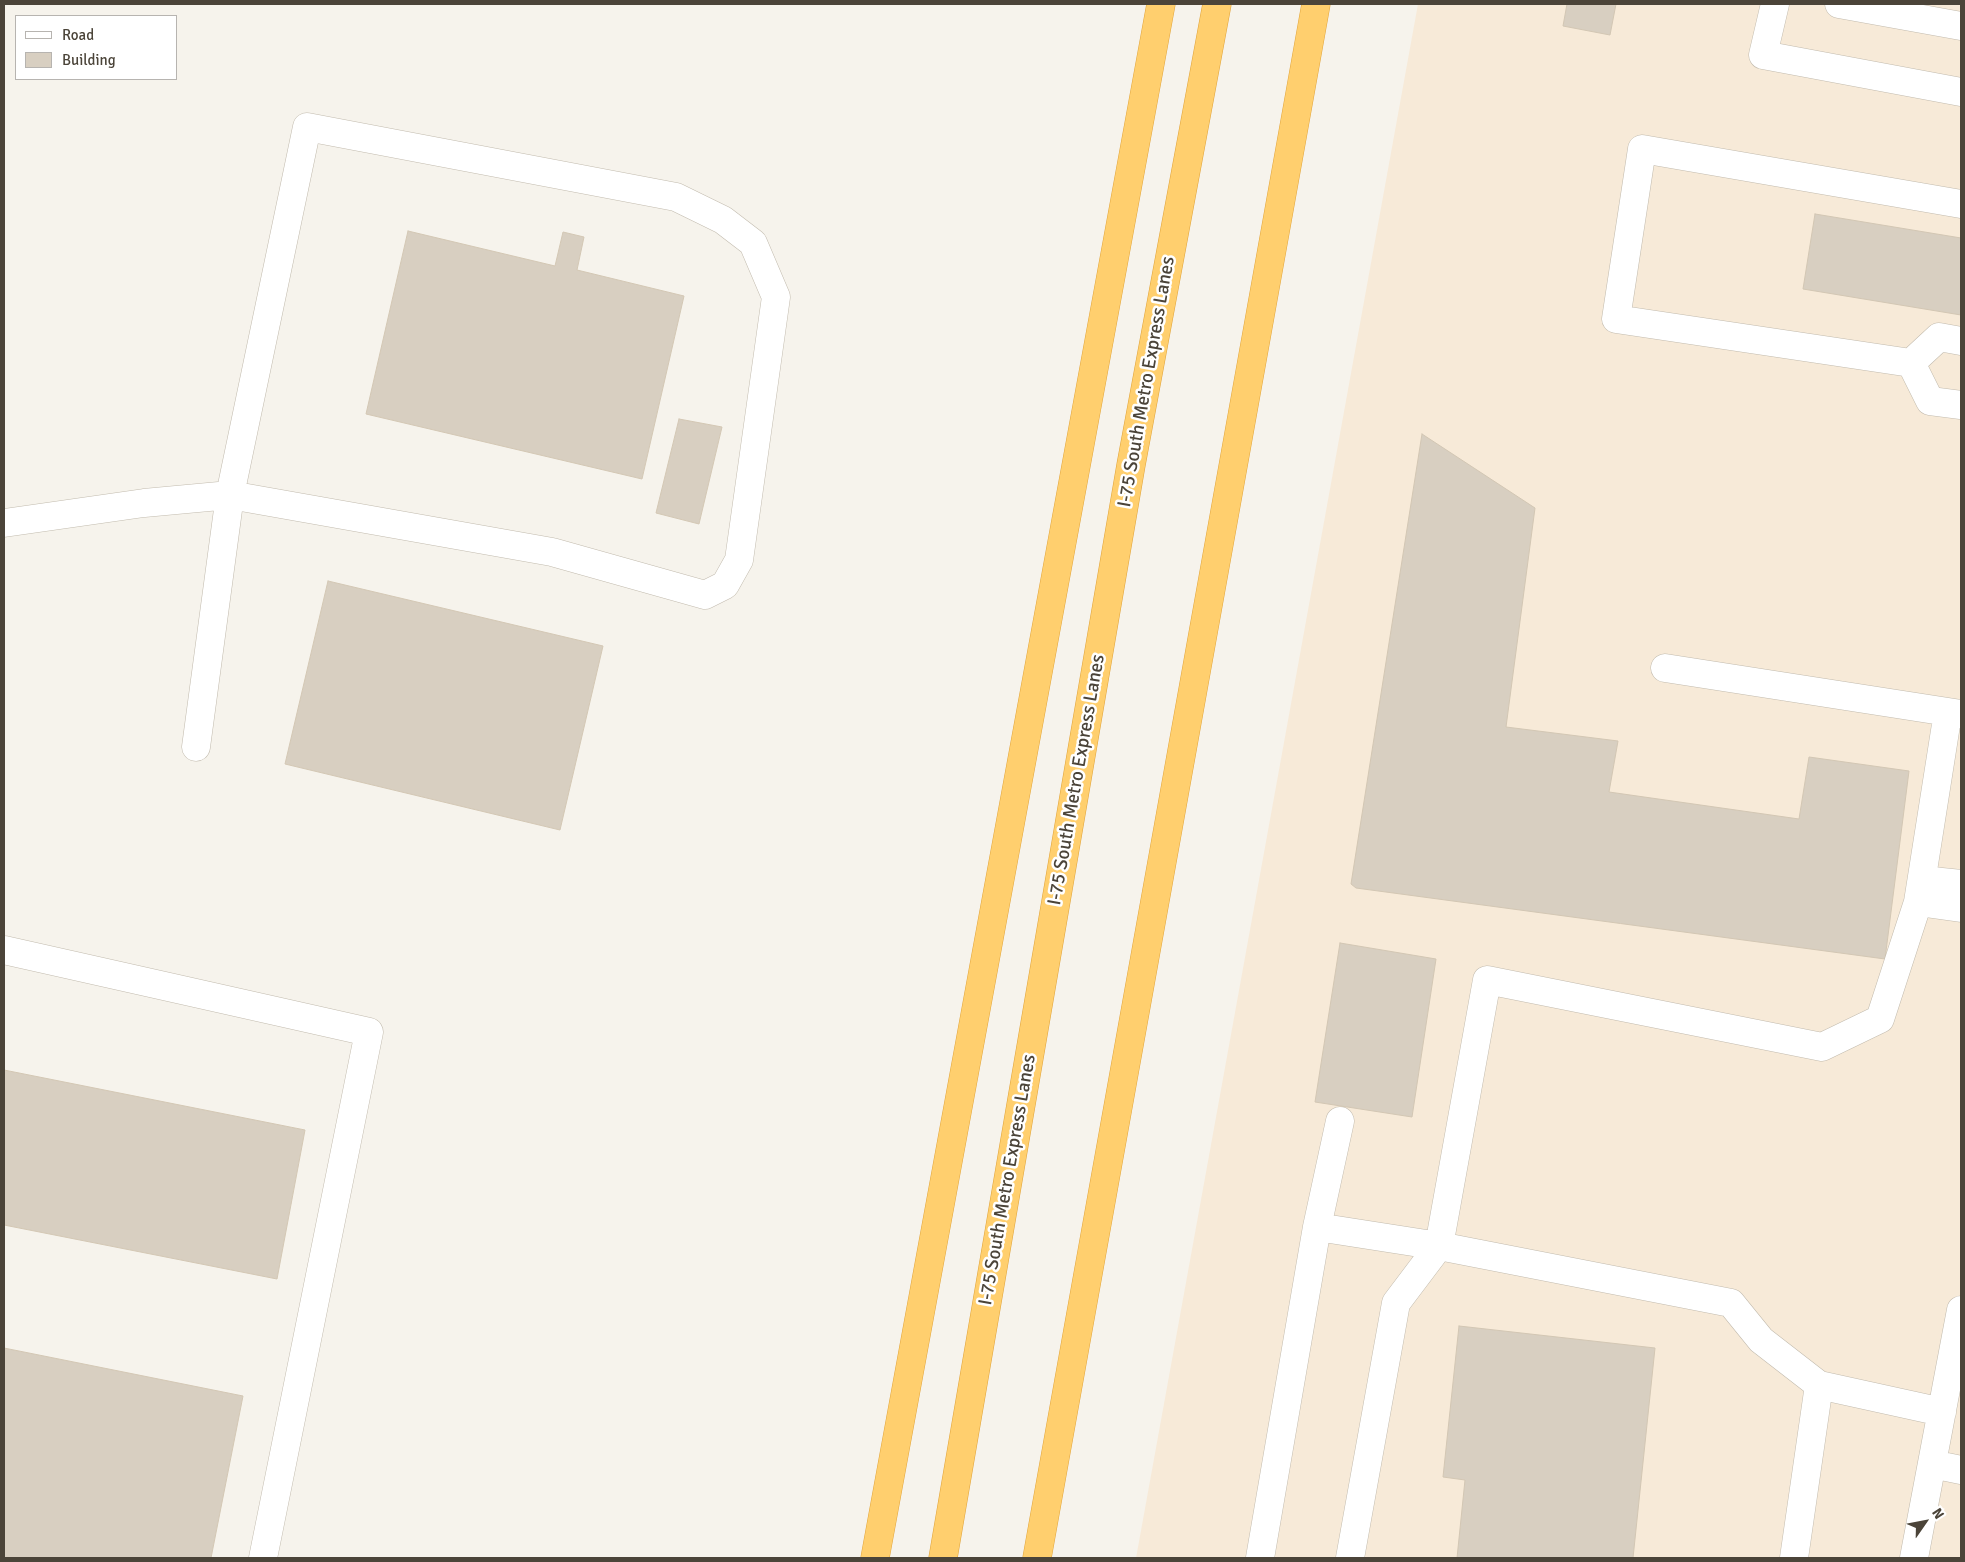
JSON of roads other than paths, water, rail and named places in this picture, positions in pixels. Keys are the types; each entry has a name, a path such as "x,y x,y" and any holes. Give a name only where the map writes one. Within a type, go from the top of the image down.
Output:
{"highway":[{"path":"875,1558 1161,4"},
{"name":"I-75 South Metro Express Lanes","path":"943,1558 1130,475 1217,4"},
{"path":"1038,1558 1316,4"}],"street":[{"path":"1775,4 1763,55 1961,92"},
{"path":"1839,4 1961,26"},
{"path":"4,523 144,503 230,495 552,552 706,595 725,585 739,560 776,298 752,243 723,220 676,197 307,128 230,495 196,747"},
{"path":"1911,363 1616,319 1642,149 1961,204"},
{"path":"1911,363 1939,337 1961,341"},
{"path":"1911,363 1930,401 1961,405"},
{"path":"1350,1558 1396,1303 1438,1246 1487,980 1822,1047 1880,1019 1920,891 1955,713 1666,668"},
{"path":"1920,891 1961,884"},
{"path":"1920,891 1961,908"},
{"path":"4,950 369,1032 264,1558"},
{"path":"1260,1558 1318,1227 1340,1121"},
{"path":"1318,1227 1438,1246 1731,1303 1761,1340 1819,1385 1942,1412"},
{"path":"1914,1558 1961,1310"},
{"path":"1794,1558 1819,1385"},
{"path":"1932,1464 1961,1470"}]}
